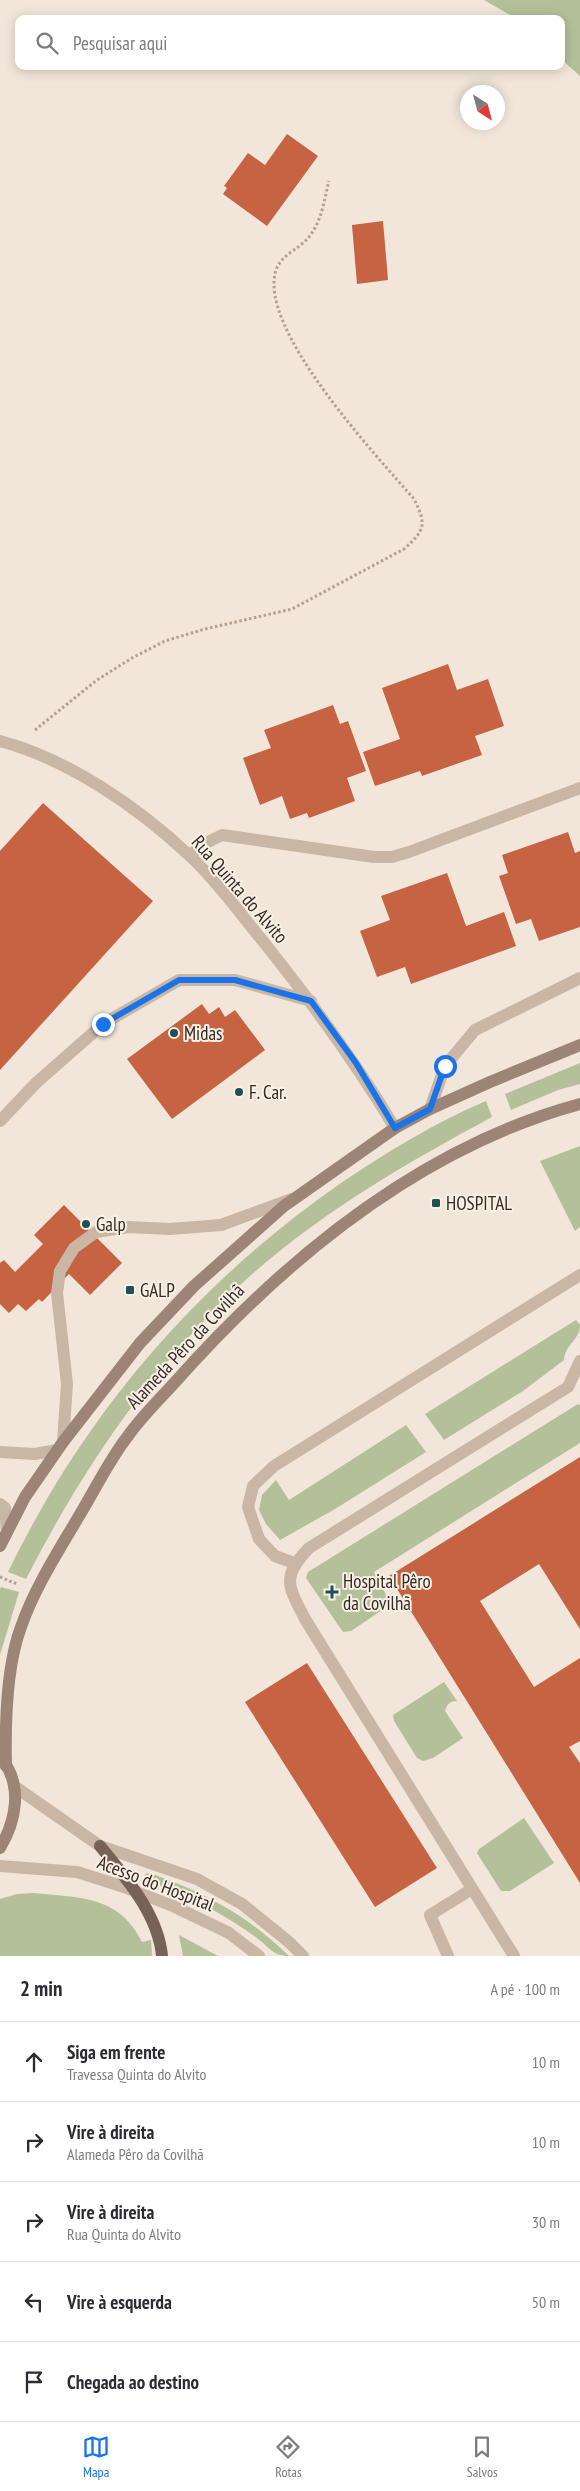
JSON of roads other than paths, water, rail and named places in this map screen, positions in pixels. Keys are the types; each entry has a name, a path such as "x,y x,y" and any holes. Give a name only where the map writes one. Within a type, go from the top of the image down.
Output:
{"main road":[{"name":"Alameda Pêro da Covilhã","path":"0,1546 25,1497 60,1446 140,1343 194,1286 284,1206 395,1128 430,1109 580,1046"},
{"name":"Alameda Pêro da Covilhã","path":"0,1848 10,1830 14,1816 14,1786 3,1762 5,1721 20,1629 48,1568 128,1436 251,1301 372,1204 432,1166 508,1129 549,1112 580,1104"},
{"path":"100,1846 136,1892 161,1940 162,1956"}],"street":[{"name":"Rua Quinta do Alvito","path":"0,741 21,746 70,769 139,813 190,856 213,880 311,1001 356,1063 395,1128"},
{"path":"190,856 202,844 222,835 374,857 392,857 410,852 580,788"},
{"path":"430,1109 445,1066 475,1030 580,978"},
{"path":"0,1121 36,1083 103,1024 179,980 235,980 311,1001"},
{"path":"0,1452 35,1454 60,1446 67,1384 57,1293 60,1271 74,1248 96,1232 128,1227 170,1230 221,1225 296,1197"},
{"path":"294,1563 275,1556 259,1539 248,1507 253,1486 274,1466 580,1275"},
{"path":"514,1956 305,1619 289,1587 294,1563 309,1548 574,1387 580,1361"},
{"path":"0,1504 5,1508 7,1532"},
{"name":"Acesso do Hospital","path":"14,1786 100,1846 196,1878 242,1904 289,1942 303,1956"},
{"name":"Acesso do Hospital","path":"0,1866 77,1872 136,1892 174,1906 229,1933 259,1956"},
{"path":"448,1956 430,1915 472,1888"}],"place":[{"name":"Midas","path":"174,1033"},
{"name":"F. Car.","path":"239,1092"},
{"name":"HOSPITAL","path":"436,1203"},
{"name":"Galp","path":"86,1224"},
{"name":"GALP","path":"130,1290"},
{"name":"Hospital Pêro da Covilhã","path":"332,1592"}]}
